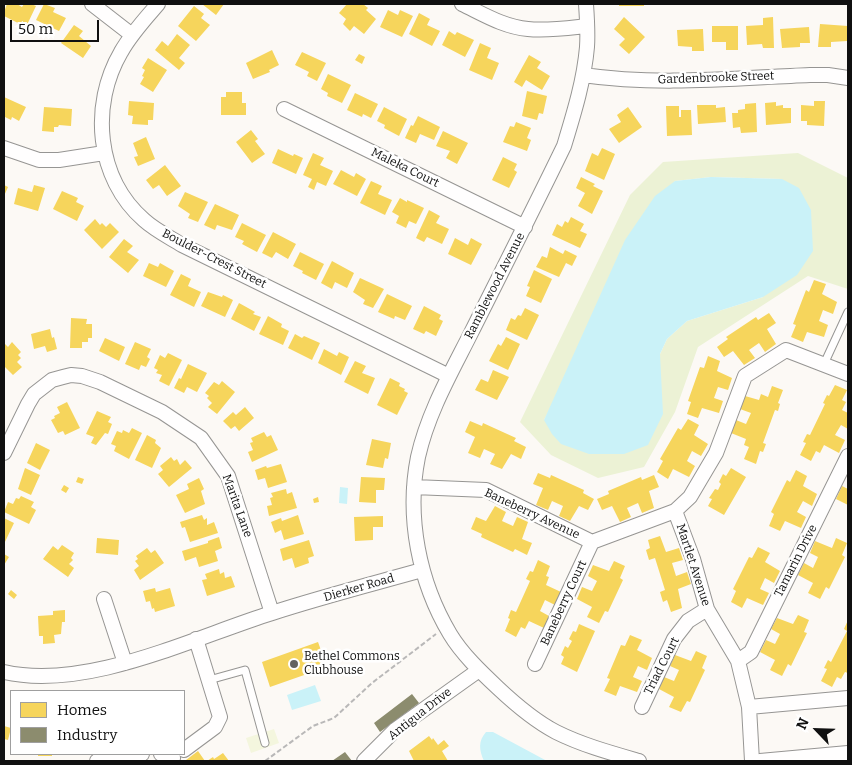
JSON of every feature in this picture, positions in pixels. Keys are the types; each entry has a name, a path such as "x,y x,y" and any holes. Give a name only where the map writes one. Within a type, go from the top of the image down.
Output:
{"street":[{"path":"92,4 132,35"},
{"name":"Boulder-Crest Street","path":"158,4 132,35 120,54 104,98 101,122 104,153 111,172 132,207 143,219 165,235 449,376"},
{"path":"462,4 495,20 527,29 587,26"},
{"name":"Ramblewood Avenue","path":"422,570 415,527 414,487 421,448 435,407 449,376 564,146 575,111 583,75 587,46 586,4"},
{"name":"Gardenbrooke Street","path":"583,75 616,79 667,81 810,75 848,78"},
{"name":"Maleka Court","path":"284,109 525,227"},
{"path":"4,148 39,160 66,159 104,153"},
{"name":"Baneberry Avenue","path":"414,487 486,490 592,542 675,511 690,497 716,453 745,376 786,350 848,374"},
{"name":"Marita Lane","path":"4,453 34,394 52,380 63,377 71,375 82,376 100,382 162,412 202,438 228,476 272,613"},
{"name":"Tamarin Drive","path":"738,661 750,652 848,456"},
{"name":"Martlet Avenue","path":"675,511 693,559 707,609 738,661 748,707 752,761"},
{"name":"Baneberry Court","path":"535,664 592,542"},
{"path":"422,570 450,635 479,670 517,706 555,731 600,750 639,761"},
{"name":"Dierker Road","path":"4,672 38,677 70,675 125,663 272,613 422,570"},
{"path":"104,599 125,663"},
{"name":"Triad Court","path":"642,707 674,639 688,621 707,609"},
{"path":"185,747 215,727 220,716 196,639"},
{"name":"Antigua Drive","path":"370,760 395,730 479,670"},
{"path":"748,707 848,698"},
{"path":"760,761 848,753"},
{"path":"97,761 136,755"}],"lane":[{"path":"824,364 848,312"},
{"path":"209,680 245,670 266,743"}],"path":[{"path":"266,761 313,726 334,718 372,682 446,626"}],"green space":[{"path":"798,153 848,178 848,289 808,276 698,347 675,412 644,467 598,478 551,455 520,422 630,195 663,162","holes":["711,177 782,179 763,297 687,321 667,339 660,354 660,377 544,420 675,181"]},
{"path":"274,729 279,743 251,753 246,738"}],"water":[{"path":"711,177 782,179 799,188 811,210 813,251 797,275 763,297 687,321 667,339 660,354 663,414 648,445 624,454 589,454 561,444 552,434 544,420 625,240 655,196 675,181"},
{"path":"340,487 348,488 347,504 339,503"},
{"path":"315,685 321,701 292,710 287,695"},
{"path":"486,732 493,732 547,761 484,761 480,746"}],"building: Homes":[{"path":"7,4 17,4 22,7 24,4 36,6 26,27 4,16"},
{"path":"44,4 55,8 53,12 66,18 59,31 36,20"},
{"path":"202,4 224,4 216,15"},
{"path":"347,4 363,4 368,8 366,10 376,19 364,34 354,26 350,31 343,24 346,19 339,13"},
{"path":"619,4 644,4 644,6 619,6"},
{"path":"194,6 204,14 201,18 210,25 196,41 178,26"},
{"path":"388,10 398,15 400,10 413,16 402,37 380,27"},
{"path":"419,13 430,19 427,25 440,31 432,46 409,34"},
{"path":"624,17 645,37 629,54 619,45 625,39 614,29"},
{"path":"773,17 774,48 763,48 762,44 747,45 746,26 763,25 763,18"},
{"path":"820,24 848,26 847,41 831,42 831,47 818,47"},
{"path":"74,25 83,31 79,36 91,46 83,58 61,43"},
{"path":"712,26 738,26 738,50 726,50 726,42 712,42"},
{"path":"809,27 810,43 800,43 800,47 782,48 780,29"},
{"path":"703,29 704,51 692,51 692,47 678,46 677,30"},
{"path":"449,31 455,35 457,32 474,40 465,57 442,45"},
{"path":"177,34 190,45 179,58 185,63 179,70 155,50 162,41 168,46"},
{"path":"480,43 491,48 487,58 499,63 492,80 469,70"},
{"path":"272,50 279,65 269,70 270,72 253,79 246,63"},
{"path":"302,52 326,63 317,81 307,76 309,72 295,65"},
{"path":"359,54 365,57 362,64 355,60"},
{"path":"529,55 541,62 537,68 550,76 542,90 526,80 522,87 514,82"},
{"path":"148,58 167,70 153,92 140,84 145,70 142,68"},
{"path":"328,74 351,85 342,103 327,96 328,93 321,89"},
{"path":"527,91 547,96 543,114 539,113 537,120 522,116"},
{"path":"226,92 242,92 242,103 246,103 246,115 221,115 221,97 226,97"},
{"path":"355,93 378,104 371,118 363,114 362,117 347,110"},
{"path":"4,97 26,107 19,121 12,117 11,120 5,117 4,119"},
{"path":"129,101 154,103 153,120 148,120 148,125 132,124 133,116 128,115"},
{"path":"814,101 825,101 824,126 807,125 807,121 801,121 801,105 814,106"},
{"path":"776,102 776,106 783,105 783,108 791,108 791,123 766,125 765,103"},
{"path":"756,103 757,132 741,133 740,127 733,128 732,113 738,113 738,110 745,109 745,104"},
{"path":"697,105 716,105 716,108 725,107 726,122 698,124"},
{"path":"666,106 679,106 679,117 681,117 681,110 691,110 692,135 667,136"},
{"path":"44,107 72,109 71,126 59,125 54,127 54,132 42,131"},
{"path":"384,107 407,119 399,136 384,128 385,125 377,121"},
{"path":"628,107 642,127 619,143 609,129 621,122 617,115"},
{"path":"418,116 440,127 434,140 420,134 416,143 405,138"},
{"path":"516,122 531,128 527,138 531,140 527,151 503,142 510,126 514,127"},
{"path":"251,130 258,139 255,141 265,154 252,163 236,142"},
{"path":"443,131 468,143 457,164 446,158 450,151 436,146"},
{"path":"146,137 155,159 138,166 134,157 138,156 133,143"},
{"path":"602,148 615,154 604,180 585,171 592,153 598,156"},
{"path":"278,149 293,156 294,154 303,158 296,174 272,163"},
{"path":"313,153 324,158 320,165 333,171 326,186 317,182 314,190 308,187 312,179 303,175"},
{"path":"503,157 517,164 514,170 517,172 509,188 492,180"},
{"path":"165,165 181,186 167,196 159,185 153,189 146,180"},
{"path":"341,170 354,177 356,173 366,179 357,196 333,184"},
{"path":"581,177 595,184 593,186 603,191 592,214 578,206 585,193 576,188"},
{"path":"371,181 382,186 378,194 392,200 385,215 360,203"},
{"path":"4,185 8,187 4,196"},
{"path":"34,185 45,188 38,211 14,204 18,188 32,192"},
{"path":"62,191 78,198 76,202 84,206 77,221 53,209"},
{"path":"185,192 208,202 198,222 188,218 190,214 178,206"},
{"path":"400,198 424,208 416,224 409,221 406,228 396,223 399,216 392,212"},
{"path":"215,204 239,215 232,230 217,225 215,230 204,225"},
{"path":"429,210 440,216 436,223 449,229 442,244 427,237 424,242 416,238"},
{"path":"571,217 584,224 580,231 587,234 580,248 552,235 557,224 562,227 565,221 568,223"},
{"path":"95,219 100,225 102,223 106,227 110,223 119,232 102,249 84,230"},
{"path":"242,223 266,235 257,252 242,244 244,241 235,237"},
{"path":"273,232 296,244 288,259 276,252 272,258 262,253"},
{"path":"455,238 468,245 471,238 482,244 471,265 448,254"},
{"path":"124,239 133,246 127,252 139,260 128,273 109,257"},
{"path":"550,247 563,254 565,250 577,256 572,266 566,263 559,277 536,267 542,256 547,258"},
{"path":"300,252 324,264 316,280 293,266"},
{"path":"332,261 354,273 347,288 335,282 332,289 321,283"},
{"path":"149,263 158,267 160,263 174,271 166,287 143,276"},
{"path":"534,270 552,279 541,303 526,296 530,287 527,286"},
{"path":"181,274 191,279 188,286 201,292 194,307 170,295"},
{"path":"360,278 384,289 373,308 363,304 365,300 353,292"},
{"path":"814,280 826,284 822,294 837,302 833,314 823,310 819,321 828,325 824,337 807,332 803,342 791,337 796,325 793,324 806,290 809,292"},
{"path":"208,292 222,297 223,295 233,300 225,317 201,306"},
{"path":"387,294 412,306 405,320 395,316 394,319 378,312"},
{"path":"239,303 255,312 253,314 261,317 254,331 231,319"},
{"path":"424,306 441,315 439,319 443,321 436,336 426,331 424,334 413,329"},
{"path":"525,308 539,315 527,340 506,330 511,318 515,320 518,315 521,316"},
{"path":"769,313 776,323 767,329 776,344 765,352 759,343 749,350 755,358 744,365 733,351 724,357 717,347 728,339 726,337 756,317 758,320"},
{"path":"268,316 282,324 281,327 289,331 283,345 259,334"},
{"path":"71,318 87,319 86,324 92,324 92,338 88,338 88,342 82,342 82,348 70,348"},
{"path":"50,329 57,349 47,352 45,346 34,349 31,334"},
{"path":"295,334 320,343 312,360 288,348"},
{"path":"506,337 520,344 508,370 489,361 498,344 501,346"},
{"path":"105,338 125,347 119,361 99,351"},
{"path":"12,342 21,352 18,355 21,358 17,362 22,367 13,375 4,366 4,343 8,347"},
{"path":"135,342 151,349 147,357 150,359 146,367 141,365 139,370 125,364"},
{"path":"324,349 337,356 339,352 349,357 341,375 318,363"},
{"path":"168,353 182,360 169,386 159,381 162,375 156,373 158,370 154,368 160,355 165,358"},
{"path":"708,356 720,361 717,371 732,378 728,390 718,387 714,398 723,401 719,413 702,408 698,418 687,414 691,402 688,401 700,367 704,368"},
{"path":"355,361 366,366 362,373 375,378 368,394 344,382"},
{"path":"188,364 207,373 197,392 187,387 184,393 174,388 179,378 181,379"},
{"path":"493,370 509,377 497,400 475,390 481,379 488,382"},
{"path":"390,378 400,383 399,386 408,393 397,415 377,405"},
{"path":"222,381 235,392 217,414 208,407 212,403 207,398 209,396 205,393 214,382 219,385"},
{"path":"835,385 847,390 842,400 846,402 842,410 848,413 848,429 841,425 835,435 845,440 839,453 824,445 820,453 816,451 811,461 800,455 806,443 803,442 807,434 810,435 825,404 823,403 827,395 829,396"},
{"path":"772,386 783,390 778,403 780,404 778,411 775,410 763,443 766,444 763,452 760,451 756,464 744,459 749,447 744,445 746,439 731,433 736,420 746,424 751,413 740,409 745,396 759,400 761,394 768,397"},
{"path":"67,402 80,428 65,435 63,431 58,433 51,420 60,413 57,407"},
{"path":"245,407 254,418 239,431 235,426 231,429 223,421 233,412 236,415"},
{"path":"97,411 111,417 108,422 112,424 108,434 105,433 96,445 91,443 94,437 86,434"},
{"path":"688,419 699,425 694,435 708,444 701,456 692,451 687,461 695,466 689,477 673,469 668,479 657,472 663,461 660,459 678,428 681,430"},
{"path":"470,421 482,426 483,423 516,438 514,441 526,447 521,459 511,454 502,469 490,464 495,454 484,449 480,458 468,453 475,437 465,432"},
{"path":"132,428 142,433 129,459 114,451 116,446 111,444 117,431 122,433 123,430 129,433"},
{"path":"264,432 267,437 271,435 278,450 252,462 248,452 253,450 250,443 253,442 251,438"},
{"path":"147,435 156,440 155,443 161,448 152,468 135,460"},
{"path":"372,439 391,443 388,459 385,458 383,468 366,465"},
{"path":"36,443 50,450 40,470 27,463"},
{"path":"171,457 174,461 177,459 180,465 185,460 192,468 169,487 158,474 163,470 160,466"},
{"path":"281,464 287,482 268,488 265,478 258,480 255,470"},
{"path":"25,468 40,475 31,495 18,489"},
{"path":"731,468 746,477 724,515 708,506 712,499 709,498 715,489 718,490 723,474 726,476"},
{"path":"796,470 807,476 803,486 817,494 812,506 803,501 797,512 806,517 801,528 785,521 780,531 769,526 774,514 771,512 787,480 790,482"},
{"path":"538,473 550,478 551,475 584,490 583,493 594,499 588,510 579,506 570,521 559,516 563,506 552,501 548,510 536,505 543,488 533,484"},
{"path":"654,475 659,487 649,491 654,508 642,513 638,503 627,508 631,517 620,522 612,506 602,510 597,499 609,494 608,491 641,477 642,480"},
{"path":"78,477 84,479 82,484 76,482"},
{"path":"361,477 385,478 384,490 376,490 376,503 359,502"},
{"path":"199,478 204,489 201,491 205,504 185,513 176,495 189,489 187,484"},
{"path":"64,485 69,488 66,493 61,490"},
{"path":"842,486 848,489 848,505 836,499"},
{"path":"286,489 287,494 292,492 297,508 269,516 267,506 272,505 270,498 273,497 271,493"},
{"path":"21,496 34,502 31,507 36,510 29,524 4,512 8,502 13,504 16,498 19,499"},
{"path":"318,497 319,502 314,503 313,499"},
{"path":"495,506 506,512 502,521 513,526 517,517 528,522 522,539 532,543 527,555 515,549 513,552 481,537 482,534 471,529 476,517 486,521"},
{"path":"202,515 204,520 207,518 207,525 214,522 218,533 190,542 185,527 182,528 180,522"},
{"path":"298,515 304,534 284,540 281,530 275,533 271,522 281,518 282,521"},
{"path":"383,516 383,527 373,527 373,540 355,541 354,517"},
{"path":"4,518 14,523 4,544"},
{"path":"660,536 666,552 679,548 683,560 672,563 676,576 687,572 691,584 678,589 682,608 671,612 667,600 663,602 660,592 665,590 655,558 649,560 646,550 650,548 648,540"},
{"path":"219,537 222,548 215,551 218,561 199,567 196,557 185,561 182,551 208,543 208,541"},
{"path":"97,538 119,540 118,555 96,553"},
{"path":"836,538 847,543 842,555 845,557 829,589 826,587 820,599 808,593 813,583 798,575 804,563 813,568 818,557 810,553 815,541 832,548"},
{"path":"309,540 314,556 308,558 309,563 295,568 292,558 283,561 280,549"},
{"path":"62,545 74,553 71,558 73,560 69,564 74,568 68,577 43,559 53,546 58,550"},
{"path":"758,547 770,553 765,562 780,571 774,583 765,578 760,589 769,593 763,605 747,598 742,608 731,602 736,591 733,589 749,557 752,558"},
{"path":"147,548 151,553 155,550 164,563 140,580 134,570 139,566 135,561 138,559 136,556"},
{"path":"4,554 9,557 4,565"},
{"path":"538,560 550,566 546,576 549,577 546,585 561,592 555,605 545,600 540,611 549,616 544,628 529,621 525,629 521,627 516,637 505,631 510,619 508,618 511,610 516,612 530,581 526,579 530,571 533,572"},
{"path":"614,561 625,566 620,578 623,580 608,612 605,611 599,623 587,617 592,607 577,599 582,587 592,591 597,581 588,576 593,565 609,571"},
{"path":"219,569 220,574 224,572 225,578 231,576 235,587 207,596 202,580 207,579 205,574"},
{"path":"155,588 156,592 170,588 175,606 155,612 150,601 146,602 143,591"},
{"path":"11,590 17,595 14,599 8,594"},
{"path":"65,610 65,622 62,622 61,634 54,635 55,643 43,644 43,636 39,636 38,616 53,615 53,611"},
{"path":"798,615 809,620 804,632 807,633 791,666 788,664 782,676 770,670 775,660 760,652 766,640 775,644 780,634 771,629 777,618 793,624"},
{"path":"848,620 848,673 845,672 841,679 837,677 832,687 821,681 827,669 824,668 828,660 831,662 847,631 844,629"},
{"path":"579,624 595,631 577,672 561,664 564,657 561,655 565,646 568,648 572,641 569,639 573,631 576,632"},
{"path":"630,635 642,640 637,650 652,658 647,670 638,666 633,677 642,681 637,692 620,686 616,696 604,691 610,679 607,678 621,645 625,646"},
{"name":"Bethel Commons Clubhouse","path":"318,642 327,667 270,687 262,662"},
{"path":"696,651 707,656 702,668 705,670 690,702 687,701 681,712 669,707 674,697 659,689 664,677 674,681 679,670 670,666 675,655 691,661"},
{"path":"4,726 10,728 10,732 8,740 4,739"},
{"path":"429,736 438,745 444,740 449,746 442,751 448,761 414,761 409,751"},
{"path":"198,751 205,761 186,760"},
{"path":"223,753 229,761 207,761 213,757 214,759"}],"building: Industry":[{"path":"412,694 419,703 380,732 374,723"},
{"path":"345,752 352,761 332,761"}],"place":[{"name":"Bethel Commons Clubhouse","path":"294,664"}]}
